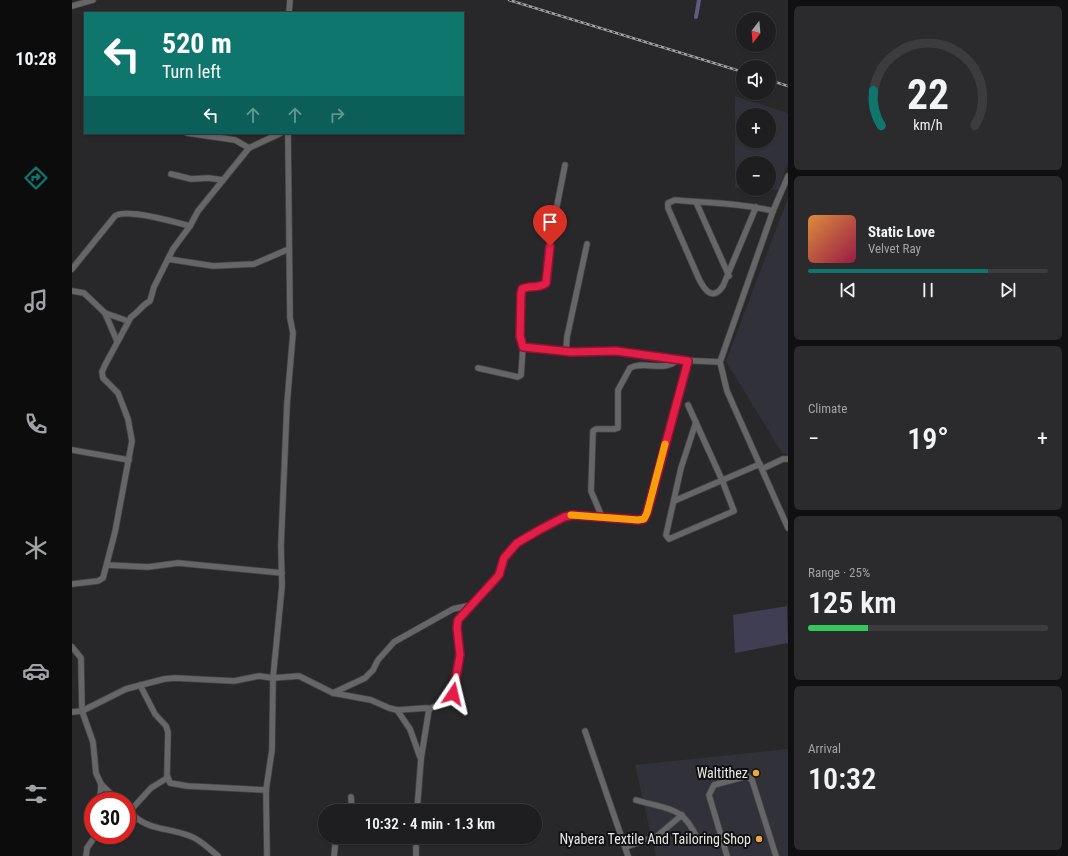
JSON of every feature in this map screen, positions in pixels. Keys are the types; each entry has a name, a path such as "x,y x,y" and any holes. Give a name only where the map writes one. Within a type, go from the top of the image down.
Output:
{"street":[{"path":"72,6 93,0"},
{"path":"289,12 290,0"},
{"path":"194,134 235,140 249,148"},
{"path":"72,584 101,580 107,565 132,441 128,419 118,393 102,375 105,365 128,321 143,304 150,301 154,286 173,249 190,226 198,211 249,148 279,134"},
{"path":"267,856 266,790 272,750 273,678 282,573 281,545 286,412 293,333 290,318 288,134"},
{"path":"478,368 520,376 523,347 520,336 522,289 527,287 542,287 546,283 552,232 565,165"},
{"path":"171,174 191,179 208,178 223,180"},
{"path":"788,176 773,211 720,362 727,391 788,528"},
{"path":"756,207 729,276 719,291 714,294 704,289 668,208 668,203 672,200 756,207 773,211"},
{"path":"696,202 729,276"},
{"path":"72,268 115,216 122,212 134,213 190,226"},
{"path":"566,351 567,337 587,244"},
{"path":"168,259 213,266 254,264 289,249"},
{"path":"72,291 88,296 105,313 117,341"},
{"path":"105,313 128,321"},
{"path":"523,347 566,351 616,351 677,360 720,362"},
{"path":"602,517 591,491 593,431 596,429 618,428 618,390 630,368 638,366 670,366 677,360"},
{"path":"72,712 82,711 113,694 140,685 175,678 234,681 259,676 273,678 299,676 333,693 361,698 397,710 429,709 449,700 453,694 460,655 457,628 458,620 499,575 504,558 517,543 564,517 578,515 642,520 646,516 688,361"},
{"path":"688,405 696,422 722,480 734,512 670,539 666,535 681,468 696,422"},
{"path":"72,450 129,460"},
{"path":"674,501 722,480 783,459 788,459"},
{"path":"107,565 148,567 178,563 282,573"},
{"path":"333,693 365,678 373,670 378,660 394,642 453,609 471,605"},
{"path":"72,647 81,658 82,711 91,733 96,772 101,784 109,792"},
{"path":"140,685 155,714 166,726 168,732 167,778 170,783 187,786 266,790"},
{"path":"417,804 421,759 429,709"},
{"path":"397,710 414,739 421,759"},
{"path":"586,731 628,856"},
{"path":"727,856 709,795 714,785 747,776 752,780 776,856"},
{"path":"136,803 152,788 167,778"},
{"path":"101,784 101,792"},
{"path":"351,797 352,804"},
{"path":"636,800 653,806 672,808 682,815 693,828 698,840"},
{"path":"626,847 657,836 682,815"},
{"path":"136,817 150,827 180,833 200,840 218,856"},
{"path":"86,856 87,848 90,844"},
{"path":"334,856 335,844"},
{"path":"416,844 416,856"}],"shaded area":[{"path":"735,96 736,100 747,100 772,108 736,108 736,148 776,148 776,109 788,113 788,163 778,190 776,190 776,156 736,156 736,188"},
{"path":"788,198 788,455 782,453 726,361"},
{"path":"787,606 788,643 735,653 733,615"},
{"path":"788,749 788,856 656,856 635,765"}],"waterway":[{"path":"696,17 699,0"}],"railway":[{"path":"509,0 736,70"},
{"path":"776,82 788,86"}],"slow traffic":[{"path":"571,515 638,520 644,519 647,513 665,444"}],"place":[{"name":"Waltithez","path":"756,773"},
{"name":"Nyabera Textile And Tailoring Shop","path":"759,839"}],"route":[{"path":"453,694 460,664 457,628 458,620 499,575 502,570 502,562 504,558 517,543 557,520 573,515 638,520 644,519 647,513 688,361 616,351 571,352 523,347 520,336 522,289 527,287 542,287 546,283 550,246"}]}
